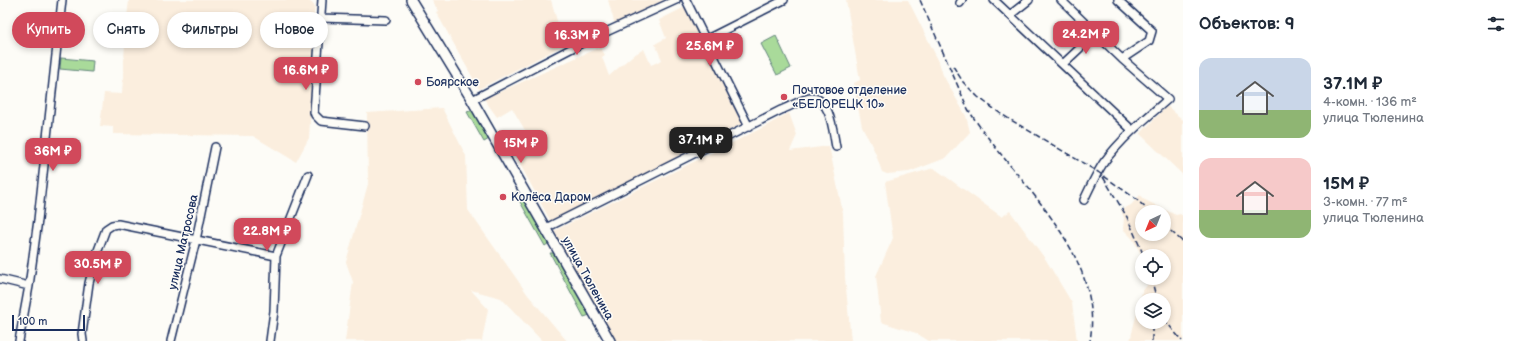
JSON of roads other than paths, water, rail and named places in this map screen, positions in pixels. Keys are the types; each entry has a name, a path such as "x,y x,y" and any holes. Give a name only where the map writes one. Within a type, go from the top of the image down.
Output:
{"main road":[{"name":"улица Тюленина","path":"411,0 472,100 610,341"}],"street":[{"path":"19,341 30,286 62,0"},
{"path":"321,12 322,0"},
{"path":"472,100 582,43 676,0"},
{"path":"686,0 707,39 749,127"},
{"path":"707,39 784,0"},
{"path":"994,0 1132,130"},
{"path":"1010,15 1029,0"},
{"path":"1061,0 1122,59 1168,99 1132,130 1104,162 1093,180 1084,200"},
{"path":"1118,0 1152,31 1149,41 1122,59"},
{"path":"328,18 386,20"},
{"path":"1063,64 1080,48 1093,30"},
{"path":"318,48 315,116 321,120 365,126"},
{"name":"улица Тюленина","path":"546,228 781,110 811,98 823,103 828,110 836,147"},
{"name":"улица Матросова","path":"171,341 196,240 215,147"},
{"path":"270,341 274,311 276,256 308,175"},
{"path":"83,341 82,334 89,283 97,253 106,229 112,225 118,224 276,256"},
{"path":"0,279 30,286"}],"railway":[{"path":"920,0 968,109 986,135 1051,217 1069,246 1083,276 1091,308 1090,341"},
{"path":"953,66 963,82 978,97 1001,114 1098,172 1142,205"},
{"path":"1103,177 1127,217 1141,249"},
{"path":"1171,231 1183,242"},
{"path":"1153,285 1155,293"},
{"path":"1171,328 1182,341"},
{"path":"1152,329 1152,341"}],"place":[{"name":"Боярское","path":"418,82"},
{"name":"Почтовое отделение «БЕЛОРЕЦК 10»","path":"784,97"},
{"name":"Колёса Даром","path":"503,197"}]}
